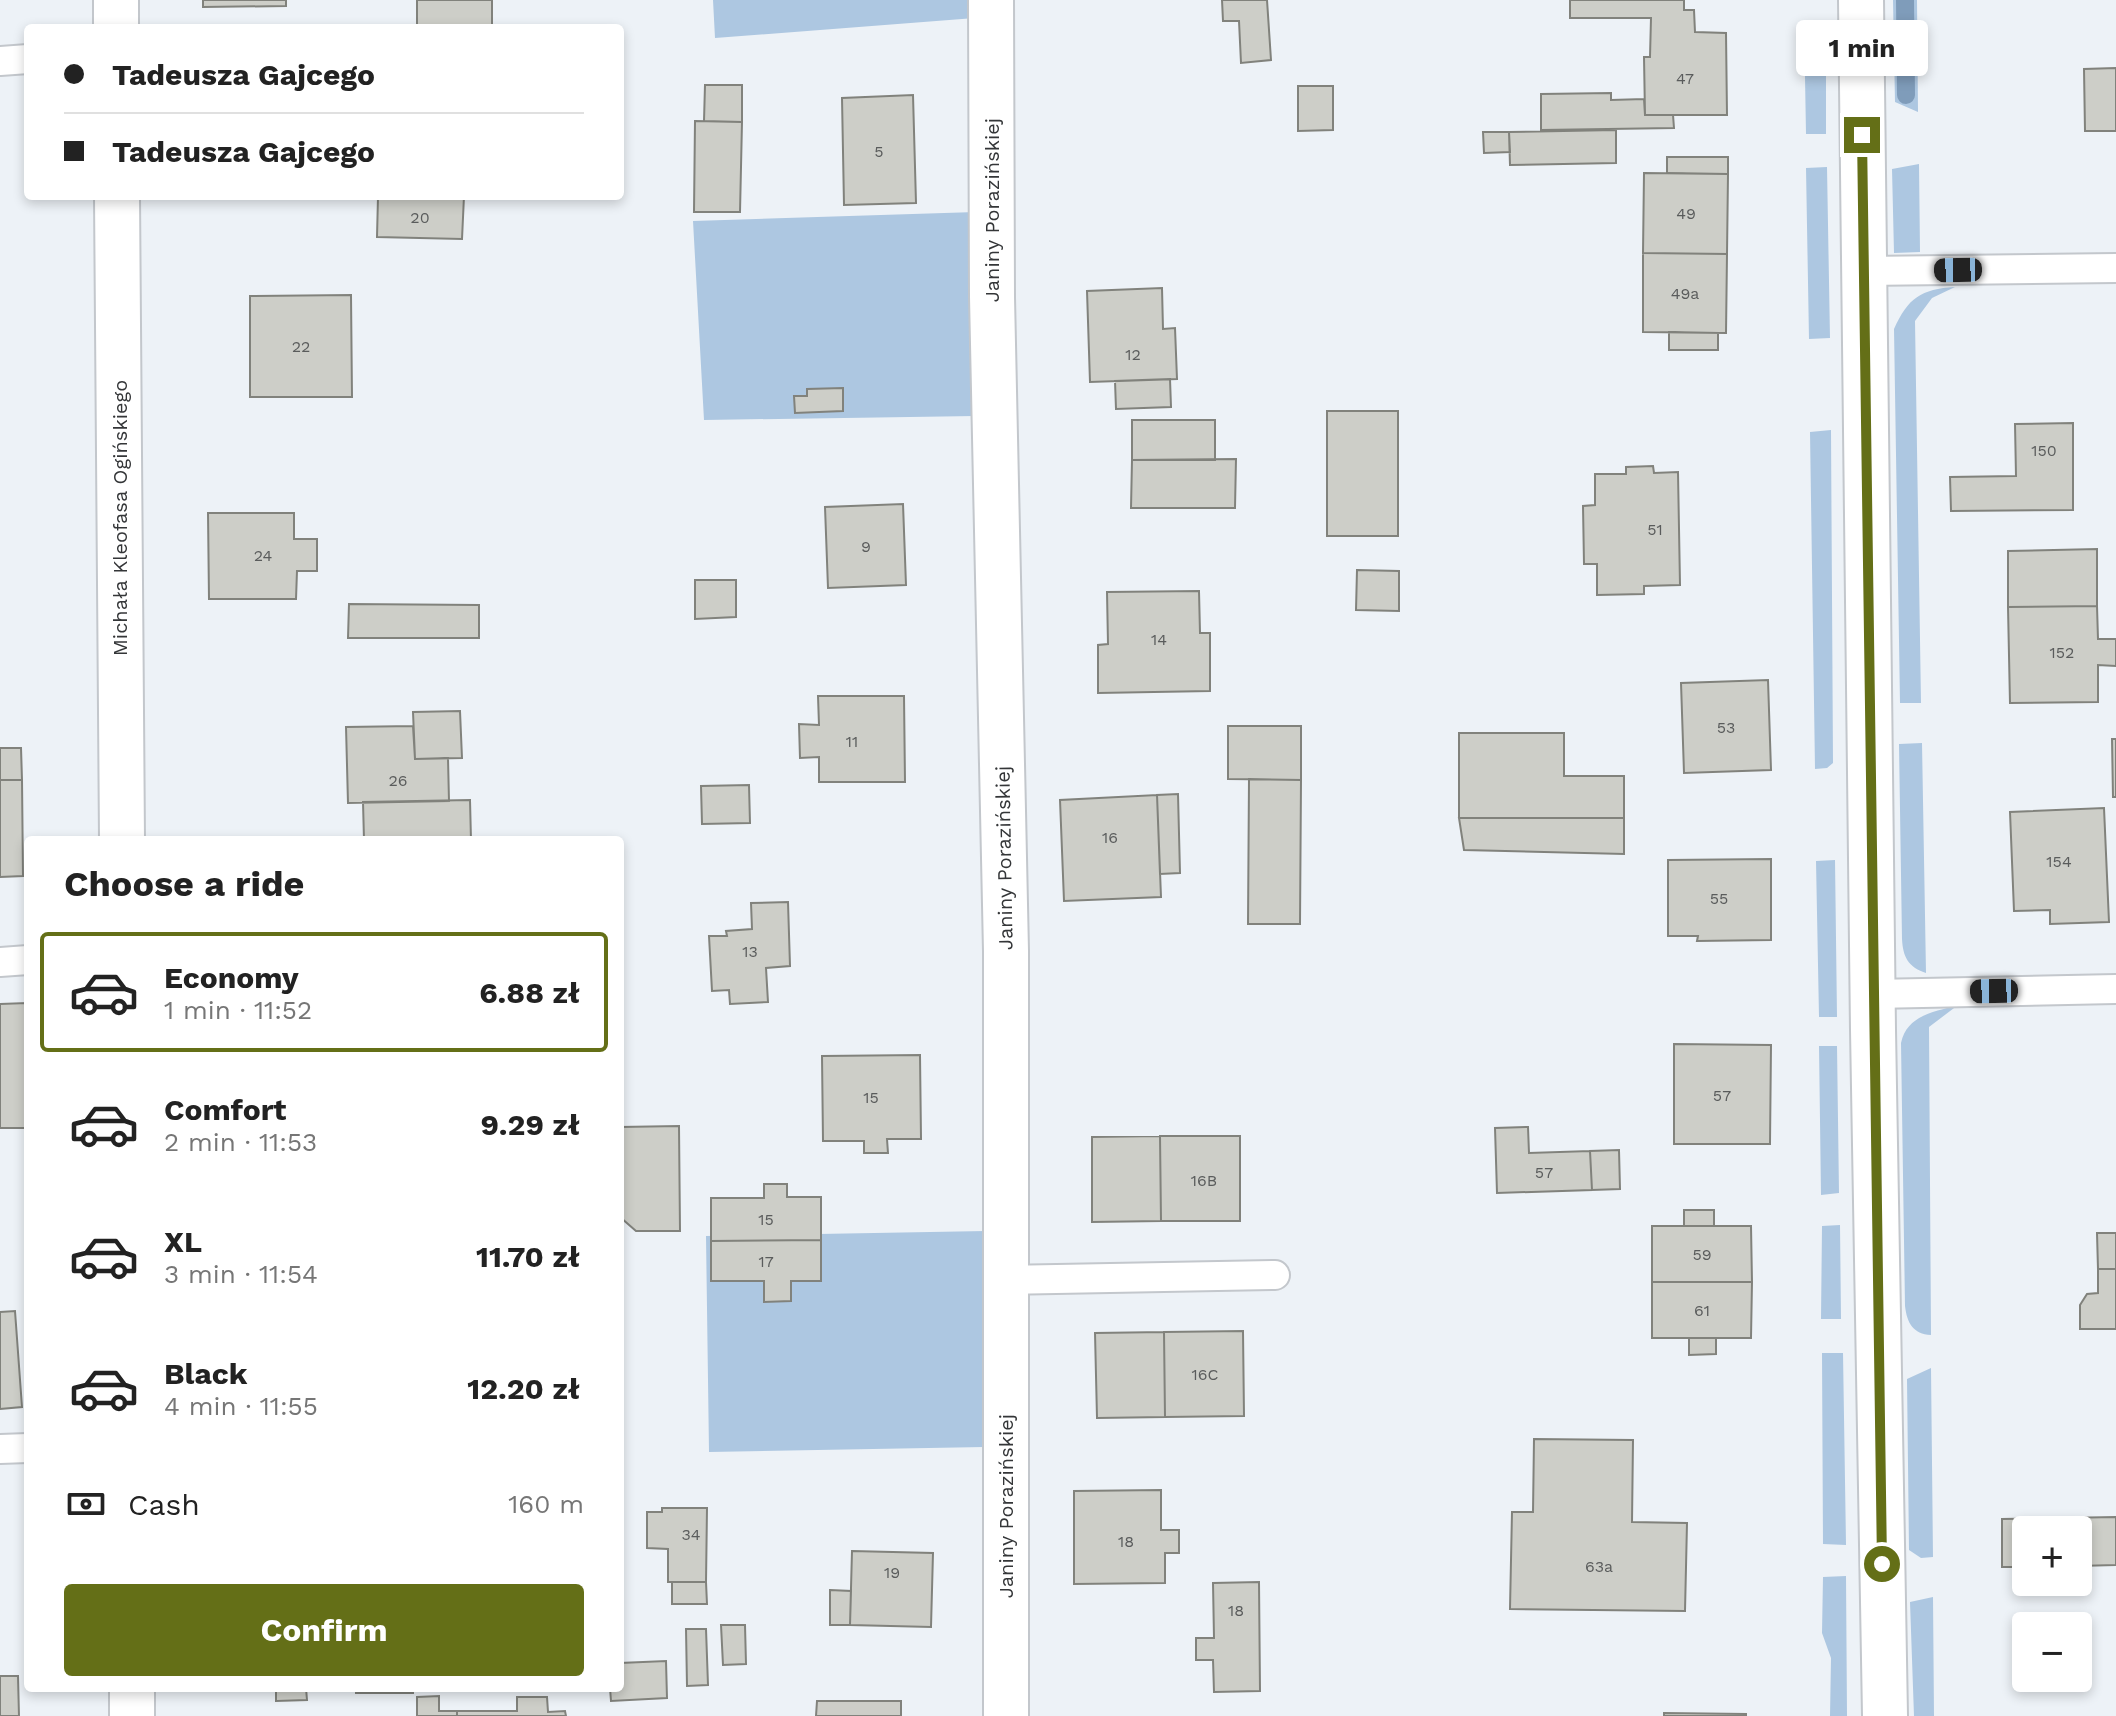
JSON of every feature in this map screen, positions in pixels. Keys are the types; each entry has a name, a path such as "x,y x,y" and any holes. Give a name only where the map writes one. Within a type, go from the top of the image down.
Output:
{"street":[{"path":"116,0 116,24"},
{"name":"Janiny Porazińskiej","path":"991,0 992,312 1006,951 1006,1716"},
{"path":"1861,0 1885,1716"},
{"name":"Michała Kleofasa Ogińskiego","path":"117,200 122,836"},
{"path":"132,1692 132,1716"}],"lane":[{"path":"0,61 24,59"},
{"path":"1863,271 2116,268"},
{"path":"0,962 24,960"},
{"path":"1873,994 2116,989"},
{"path":"1006,1280 1275,1275"},
{"path":"0,1449 24,1448"}],"shaded area":[{"path":"713,0 974,0 975,18 715,38"},
{"path":"1893,0 1917,0 1918,112 1895,102"},
{"path":"1804,20 1826,20 1826,134 1806,134"},
{"path":"1919,164 1920,252 1894,253 1892,169"},
{"path":"1827,167 1830,338 1809,339 1806,168"},
{"path":"976,212 975,416 704,420 693,221"},
{"path":"1955,287 1932,298 1915,321 1921,703 1900,703 1894,329 1917,297 1933,290"},
{"path":"1831,430 1833,763 1827,768 1815,769 1810,432"},
{"path":"1922,743 1926,973 1908,960 1902,939 1899,744"},
{"path":"1835,860 1837,1017 1819,1017 1816,861"},
{"path":"1958,1005 1929,1027 1931,1335 1912,1326 1905,1306 1901,1043 1915,1021"},
{"path":"1819,1046 1837,1046 1839,1193 1821,1195"},
{"path":"1840,1225 1841,1319 1821,1319 1822,1226"},
{"path":"986,1231 984,1447 709,1452 706,1236"},
{"path":"1822,1353 1843,1353 1846,1545 1823,1544"},
{"path":"1931,1368 1933,1557 1921,1558 1909,1550 1907,1379"},
{"path":"1846,1576 1847,1716 1830,1716 1831,1658 1822,1633 1823,1577"},
{"path":"1933,1597 1934,1716 1914,1716 1910,1602"}],"building":[{"path":"203,0 286,0 286,6 203,7"},
{"path":"417,0 492,0 492,24 417,24"},
{"path":"1222,0 1267,0 1271,60 1241,63 1239,21 1223,21"},
{"path":"1570,0 1684,0 1684,10 1694,10 1695,32 1726,33 1727,115 1645,115 1644,57 1650,57 1651,18 1570,18"},
{"path":"2116,68 2116,131 2085,131 2084,69"},
{"path":"705,85 742,85 742,122 704,121"},
{"path":"1298,86 1333,86 1333,130 1298,131"},
{"path":"1611,93 1611,100 1644,99 1645,115 1673,115 1674,128 1541,130 1541,94"},
{"path":"913,95 916,203 844,205 842,98"},
{"path":"695,121 742,122 740,212 694,212"},
{"path":"1616,130 1616,163 1510,165 1509,132"},
{"path":"1483,132 1509,132 1510,152 1484,153"},
{"path":"1667,157 1728,157 1728,174 1667,173"},
{"path":"1644,173 1728,174 1727,254 1643,253"},
{"path":"378,200 464,200 462,239 377,237"},
{"path":"1643,253 1727,254 1726,333 1643,332"},
{"path":"1162,288 1163,329 1175,328 1177,379 1090,382 1087,291"},
{"path":"351,295 352,397 250,397 250,296"},
{"path":"1669,332 1718,333 1718,350 1669,350"},
{"path":"1170,379 1171,407 1116,409 1115,381"},
{"path":"843,388 843,411 795,413 794,396 807,396 807,389"},
{"path":"1327,411 1398,411 1398,536 1327,536"},
{"path":"1132,420 1215,420 1215,460 1132,460"},
{"path":"2073,423 2073,510 1951,511 1950,477 2016,476 2015,424"},
{"path":"1236,459 1235,508 1131,508 1132,460"},
{"path":"1653,466 1654,473 1678,472 1680,585 1644,586 1644,594 1597,595 1597,564 1584,564 1583,506 1595,505 1595,474 1626,474 1626,467"},
{"path":"903,504 906,585 828,588 825,507"},
{"path":"208,513 294,513 294,539 317,539 317,571 297,571 296,599 209,599"},
{"path":"2097,549 2097,606 2008,607 2008,551"},
{"path":"1357,570 1399,571 1399,611 1356,610"},
{"path":"695,580 736,580 736,617 695,619"},
{"path":"1199,591 1200,633 1210,633 1210,691 1098,693 1098,645 1108,644 1107,592"},
{"path":"349,604 479,605 479,638 348,638"},
{"path":"2097,606 2098,639 2116,639 2116,666 2098,665 2098,702 2010,703 2008,607"},
{"path":"1768,680 1771,770 1684,773 1681,683"},
{"path":"818,696 904,696 905,782 819,782 819,757 800,758 799,724 819,725"},
{"path":"460,711 462,758 415,759 413,712"},
{"path":"413,726 415,759 448,758 449,801 348,803 346,727"},
{"path":"1228,726 1301,726 1301,780 1228,779"},
{"path":"1459,733 1564,733 1564,776 1624,776 1624,818 1459,818"},
{"path":"2112,739 2116,739 2116,797 2113,797"},
{"path":"0,748 21,748 22,780 0,780"},
{"path":"1249,779 1301,780 1300,924 1248,924"},
{"path":"0,780 22,780 23,876 0,877"},
{"path":"749,785 750,823 702,824 701,786"},
{"path":"1178,794 1180,873 1160,874 1157,795"},
{"path":"1157,795 1161,897 1064,901 1060,800"},
{"path":"470,800 471,836 364,836 363,802"},
{"path":"2104,808 2109,922 2050,924 2050,910 2014,911 2010,812"},
{"path":"1459,818 1624,818 1624,854 1464,850"},
{"path":"1771,859 1771,940 1697,941 1698,936 1668,936 1668,860"},
{"path":"788,902 790,966 766,968 768,1002 730,1004 729,990 712,991 709,936 727,936 726,931 752,929 751,903"},
{"path":"24,1003 24,1128 0,1128 0,1004"},
{"path":"1674,1044 1771,1045 1770,1144 1674,1144"},
{"path":"920,1055 921,1139 887,1139 888,1153 864,1153 864,1141 823,1141 822,1056"},
{"path":"679,1126 680,1231 636,1231 624,1220 624,1127"},
{"path":"1528,1127 1529,1153 1590,1151 1592,1190 1497,1193 1495,1128"},
{"path":"1160,1136 1161,1221 1092,1222 1092,1137"},
{"path":"1160,1136 1240,1136 1240,1221 1161,1221"},
{"path":"1619,1150 1620,1189 1592,1190 1590,1151"},
{"path":"764,1184 787,1184 787,1197 821,1197 821,1240 711,1241 711,1198 764,1198"},
{"path":"1684,1210 1714,1210 1714,1226 1684,1226"},
{"path":"1652,1226 1751,1226 1752,1282 1652,1282"},
{"path":"2097,1233 2116,1233 2116,1269 2098,1269"},
{"path":"821,1240 821,1281 791,1281 791,1301 764,1302 764,1281 711,1281 711,1241"},
{"path":"2098,1269 2116,1269 2116,1329 2080,1329 2080,1305 2087,1294 2098,1293"},
{"path":"1652,1282 1752,1282 1751,1338 1652,1338"},
{"path":"15,1311 22,1407 0,1409 0,1312"},
{"path":"1243,1331 1244,1416 1165,1417 1164,1332"},
{"path":"1164,1332 1165,1417 1097,1418 1095,1333"},
{"path":"1689,1338 1716,1338 1716,1354 1689,1355"},
{"path":"1534,1439 1633,1440 1632,1522 1687,1523 1685,1611 1510,1609 1512,1512 1533,1512"},
{"path":"1161,1490 1161,1530 1179,1530 1179,1553 1165,1553 1165,1583 1074,1584 1074,1491"},
{"path":"662,1508 707,1508 706,1582 668,1582 668,1549 647,1548 647,1512 662,1512"},
{"path":"2092,1517 2116,1517 2116,1565 2092,1566"},
{"path":"2002,1519 2012,1519 2012,1567 2002,1567"},
{"path":"852,1551 933,1553 931,1627 850,1625"},
{"path":"672,1582 706,1582 707,1604 672,1604"},
{"path":"1259,1582 1260,1691 1214,1692 1213,1660 1196,1660 1196,1638 1214,1638 1213,1583"},
{"path":"830,1590 851,1591 850,1625 830,1625"},
{"path":"721,1625 745,1625 746,1664 723,1665"},
{"path":"686,1629 706,1629 708,1685 687,1686"},
{"path":"666,1661 667,1698 611,1701 610,1692 624,1692 624,1663"},
{"path":"0,1676 18,1676 19,1716 0,1716"},
{"path":"276,1692 306,1692 307,1700 276,1701"},
{"path":"356,1692 413,1692 413,1693"},
{"path":"439,1696 439,1711 457,1711 457,1716 417,1716 417,1697"},
{"path":"517,1697 547,1697 548,1712 565,1711 566,1716 457,1716 457,1711 517,1711"},
{"path":"817,1701 901,1701 901,1716 816,1716"},
{"path":"1664,1713 1746,1714 1746,1716 1664,1716"}],"waterway":[{"path":"1905,0 1906,95"}],"route":[{"path":"1862,135 1882,1564"}]}
